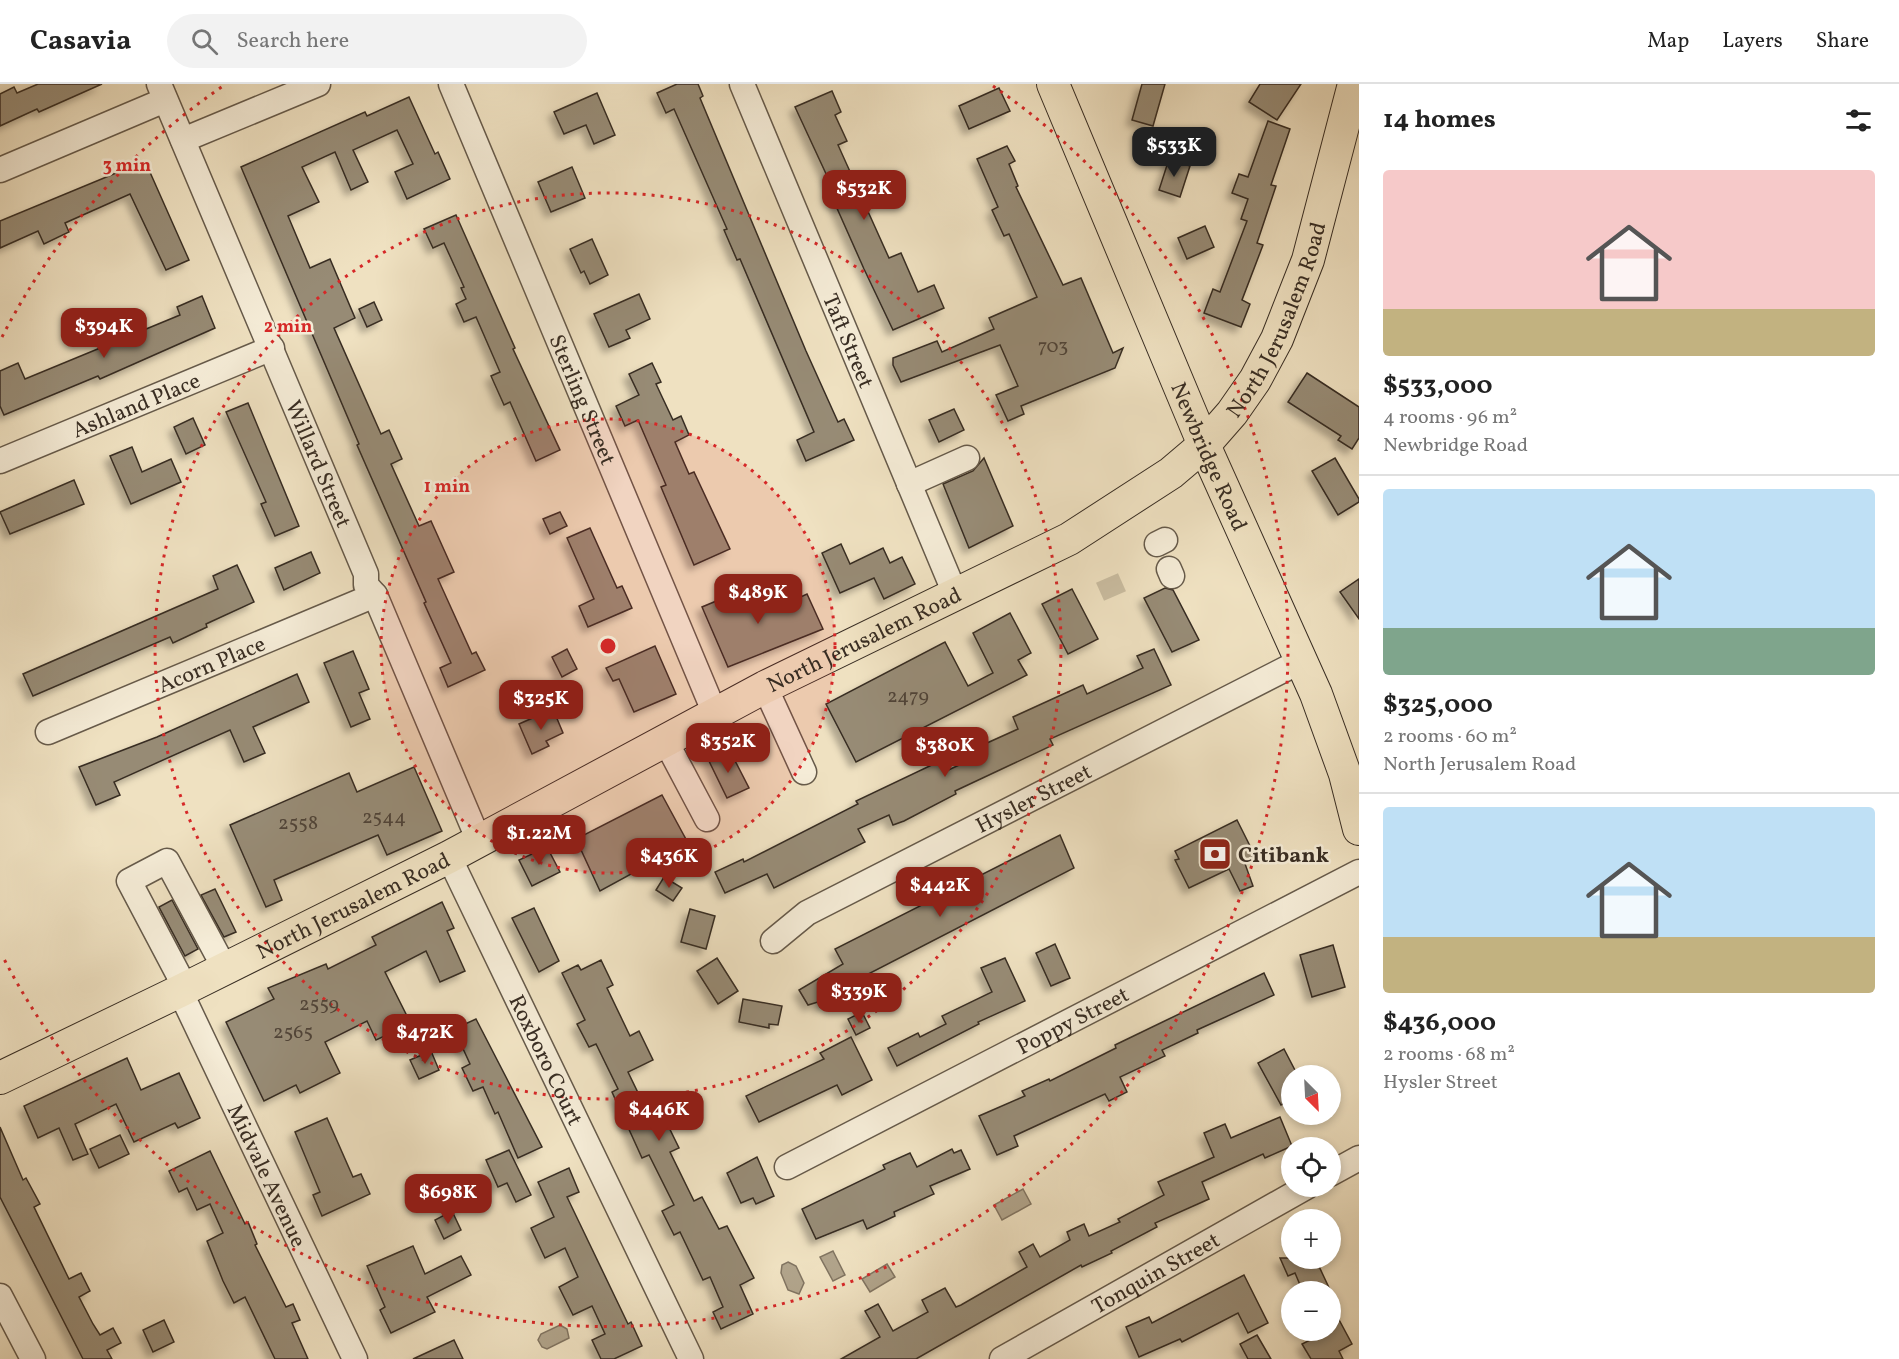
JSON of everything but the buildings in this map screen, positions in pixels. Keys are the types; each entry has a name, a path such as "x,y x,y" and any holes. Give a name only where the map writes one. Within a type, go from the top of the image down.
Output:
{"main road":[{"name":"Newbridge Road","path":"1053,84 1204,444 1301,661 1337,750 1359,830"},
{"name":"North Jerusalem Road","path":"0,1077 183,990 449,857 665,740 716,716 765,687 1069,539 1171,473 1204,444 1232,413 1255,380 1283,324 1311,250 1354,84"}],"street":[{"path":"183,140 318,84"},
{"name":"Sterling Street","path":"451,84 716,716"},
{"name":"Taft Street","path":"741,84 956,596"},
{"path":"0,170 162,92"},
{"name":"Willard Street","path":"162,92 366,574 366,585 375,595 480,841"},
{"name":"Ashland Place","path":"0,461 272,348"},
{"path":"909,484 967,458"},
{"name":"Acorn Place","path":"48,732 375,595"},
{"name":"Hysler Street","path":"773,941 807,913 1301,661"},
{"path":"765,687 804,772"},
{"path":"665,740 707,819"},
{"name":"Roxboro Court","path":"449,857 691,1359"},
{"name":"Midvale Avenue","path":"225,969 167,861 129,881 183,990 355,1359"},
{"name":"Poppy Street","path":"787,1167 1359,872"},
{"path":"1341,1168 1359,1158"},
{"name":"Tonquin Street","path":"1002,1359 1289,1197"},
{"path":"0,1296 33,1359"}],"shaded area":[{"path":"1023,1189 1031,1204 1002,1220 994,1205"},
{"path":"833,1251 845,1275 833,1281 820,1257"},
{"path":"788,1262 796,1266 804,1283 799,1294 788,1290 781,1273 782,1265"},
{"path":"887,1264 895,1277 870,1292 862,1279"},
{"path":"560,1325 567,1329 569,1338 547,1349 542,1347 538,1340 541,1334"}],"tunnel":[{"path":"1107,578 1115,596"}],"place":[{"name":"Citibank","path":"1215,854"}]}
